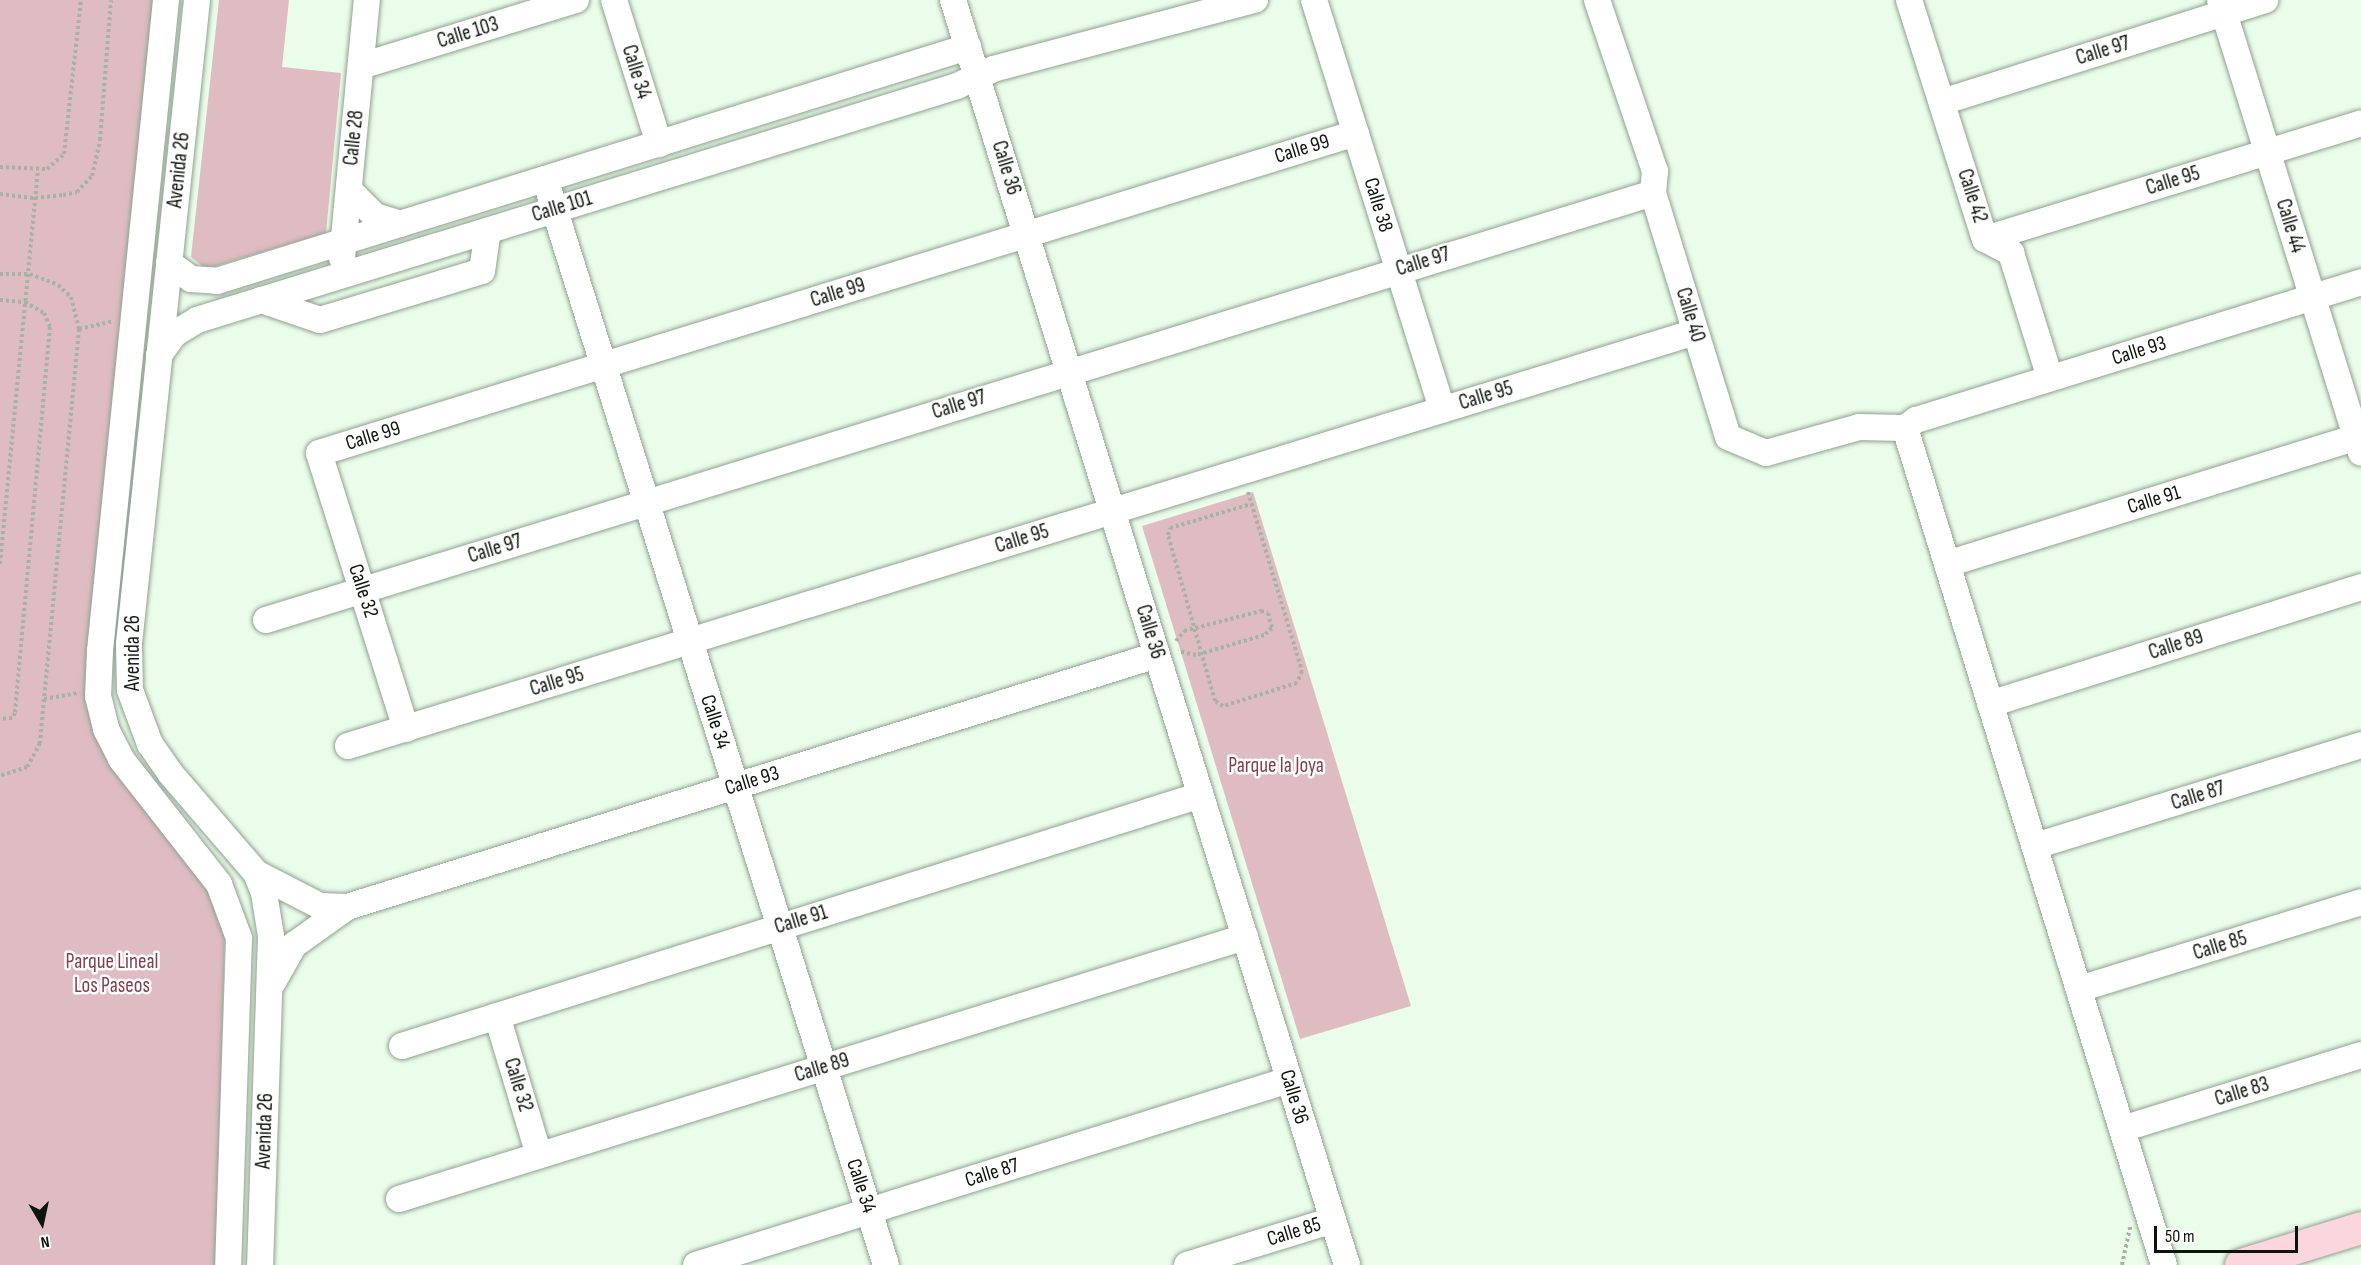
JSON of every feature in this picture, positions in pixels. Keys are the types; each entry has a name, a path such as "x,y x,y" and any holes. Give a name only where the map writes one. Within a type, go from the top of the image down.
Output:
{"main road":[{"path":"2252,1263 2361,1228"}],"street":[{"name":"Avenida 26","path":"166,0 100,651 98,696 106,729 121,759 219,884 239,938 228,1265"},
{"name":"Avenida 26","path":"197,0 129,644 130,690 140,725 170,773 256,873 271,936 260,1265"},
{"name":"Calle 28","path":"340,276 367,0"},
{"name":"Calle 103","path":"361,66 576,0"},
{"name":"Calle 34","path":"614,0 658,144"},
{"name":"Calle 36","path":"953,0 1112,511 1170,650 1201,795 1347,1265"},
{"name":"Calle 101","path":"159,355 185,326 261,300 957,86 977,76 1255,0"},
{"name":"Calle 38","path":"1314,0 1442,409"},
{"name":"Calle 40","path":"1597,0 1655,171 1653,193 1728,437"},
{"name":"Calle 42","path":"1909,0 1985,239 2011,253 2050,378"},
{"name":"Calle 97","path":"1942,102 2222,6 2265,0"},
{"name":"Calle 44","path":"2222,6 2359,442"},
{"name":"Calle 101","path":"169,264 191,279 209,283 968,47"},
{"name":"Calle 95","path":"1985,239 2361,123"},
{"name":"Calle 99","path":"319,453 1356,133"},
{"name":"Calle 34","path":"545,179 886,1265"},
{"path":"349,190 375,216 400,224"},
{"name":"Calle 97","path":"266,620 1398,269 1653,193"},
{"path":"261,300 320,320 482,271 488,230"},
{"name":"Calle 93","path":"1728,437 1766,453 1859,427 1911,424 2050,378 2361,282"},
{"name":"Calle 95","path":"348,746 1695,332"},
{"path":"1911,424 1947,564 2164,1265"},
{"name":"Calle 91","path":"1947,564 2359,442"},
{"name":"Calle 32","path":"319,453 406,729"},
{"name":"Calle 89","path":"1990,704 2361,587"},
{"name":"Calle 93","path":"270,987 294,945 347,907 1170,650"},
{"name":"Calle 87","path":"2035,846 2361,745"},
{"name":"Calle 91","path":"402,1046 1201,795"},
{"name":"Calle 93","path":"256,873 320,906 347,907"},
{"name":"Calle 85","path":"2079,989 2361,902"},
{"name":"Calle 89","path":"399,1199 1245,937"},
{"name":"Calle 32","path":"497,1016 539,1155"},
{"name":"Calle 83","path":"2122,1129 2361,1055"},
{"name":"Calle 87","path":"696,1265 1289,1080"},
{"name":"Calle 85","path":"1187,1265 1333,1220"}],"path":[{"path":"0,167 48,169 64,154 81,0"},
{"path":"0,194 35,198 77,192 92,176 100,140 111,0"},
{"path":"0,564 25,302 30,274 38,170"},
{"path":"0,274 30,274 47,279 71,297 79,329 40,743 32,763 20,772 0,776"},
{"path":"0,300 25,302 44,313 50,327 15,713 12,718 0,720"},
{"path":"79,329 116,320"},
{"path":"1247,491 1251,504 1302,671 1297,683 1223,706 1215,701 1168,535 1170,528 1251,504"},
{"path":"1261,610 1269,615 1272,628 1267,634 1202,653 1188,656 1170,650 1180,634 1194,628 1261,610"},
{"path":"44,699 82,692"},
{"path":"2122,1265 2126,1234 2132,1223"}],"green space":[{"name":"Parque Lineal Los Paseos","path":"0,0 154,0 85,694 109,763 213,898 225,934 216,1265 0,1265"},
{"path":"219,0 289,0 282,67 341,73 326,233 206,269 191,257"},
{"name":"Parque la Joya","path":"1253,492 1411,1006 1300,1039 1142,526"}]}
